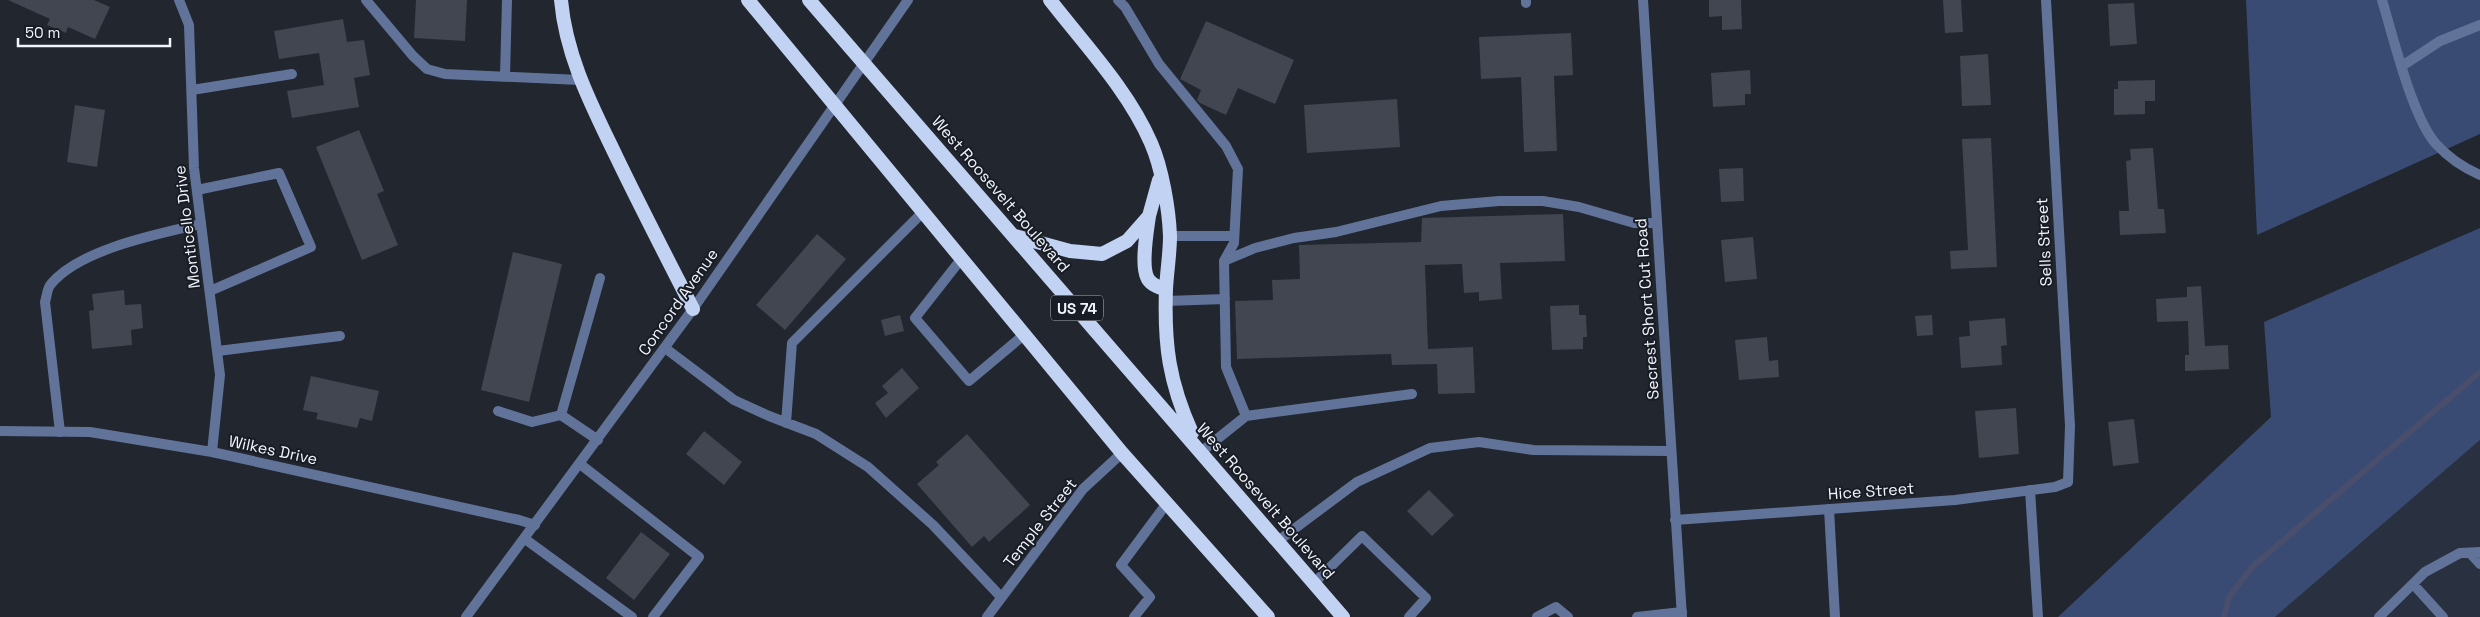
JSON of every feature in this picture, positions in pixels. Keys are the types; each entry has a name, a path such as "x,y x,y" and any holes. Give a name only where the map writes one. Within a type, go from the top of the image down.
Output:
{"highway":[{"path":"561,0 563,22 580,80 693,309"},
{"path":"748,0 1122,453 1268,617"},
{"name":"West Roosevelt Boulevard","path":"809,0 1343,617"},
{"path":"1050,0 1129,102 1151,143 1160,175 1170,236 1166,295 1167,355 1175,391 1200,450"},
{"path":"1160,175 1149,216 1145,261 1147,277 1153,285 1166,295"},
{"path":"1015,236 1070,251 1102,254 1128,241 1149,216"}],"street":[{"name":"Monticello Drive","path":"179,0 190,25 197,190 220,375 212,452"},
{"path":"366,0 413,56 427,69 445,74 580,80"},
{"path":"505,76 507,0"},
{"name":"Concord Avenue","path":"466,617 535,526 693,309 908,0"},
{"path":"1118,0 1125,7 1158,64 1226,146 1238,169 1234,243 1224,261 1226,366 1246,416"},
{"name":"Secrest Short Cut Road","path":"1643,0 1682,614"},
{"name":"Sells Street","path":"2046,0 2070,426 2068,482"},
{"path":"2382,0 2402,66 2420,116 2436,144 2465,169 2480,175"},
{"path":"2402,66 2440,41 2480,25"},
{"path":"192,90 292,74"},
{"path":"197,190 279,173 311,247 210,291"},
{"path":"1224,261 1255,248 1294,238 1336,232 1441,206 1499,201 1543,201 1579,207 1634,223 1657,223"},
{"path":"786,423 792,342 924,211"},
{"path":"60,432 45,302 50,285 67,269 102,252 152,235 201,224"},
{"path":"1170,236 1234,236"},
{"path":"962,258 915,318 969,381 1025,334"},
{"path":"562,415 600,278"},
{"path":"1166,295 1224,299"},
{"path":"218,351 340,336"},
{"path":"665,348 734,400 816,434 868,467 933,525 1002,597"},
{"path":"1200,450 1246,416 1412,394"},
{"path":"498,411 532,422 562,415 598,440"},
{"name":"Wilkes Drive","path":"0,431 90,432 212,452 519,520 535,526"},
{"path":"1278,542 1358,482 1430,448 1479,442 1532,450 1671,451"},
{"name":"Temple Street","path":"987,617 1083,489 1122,453"},
{"path":"580,464 699,557 653,617"},
{"name":"Hice Street","path":"1675,520 1955,500 2055,487 2068,482"},
{"path":"2030,490 2038,617"},
{"path":"1134,617 1150,597 1121,565 1167,503"},
{"path":"1829,509 1835,617"},
{"path":"1314,583 1362,536 1426,598 1409,617"},
{"path":"525,539 632,617"},
{"path":"2379,617 2425,572 2460,553 2475,553 2480,564"},
{"path":"2413,584 2443,617"},
{"path":"1537,617 1556,607 1568,617"},
{"path":"1637,617 1682,614"}],"shaded area":[{"path":"2246,0 2480,0 2480,134 2257,235"},
{"path":"2480,228 2480,440 2275,617 2058,617 2271,417 2264,322"},
{"path":"2480,440 2480,617 2275,617"}],"building":[{"path":"8,0 94,0 110,7 95,39 68,27 66,33 47,25 50,19"},
{"path":"416,0 467,0 465,41 414,38"},
{"path":"1709,0 1741,0 1742,29 1722,30 1722,16 1709,17"},
{"path":"1943,0 1961,0 1963,32 1945,33"},
{"path":"2134,3 2137,44 2110,46 2108,4"},
{"path":"343,19 347,42 364,40 370,75 354,78 359,107 292,118 287,91 324,85 319,53 279,59 274,31"},
{"path":"1206,21 1294,60 1275,104 1238,88 1226,115 1197,100 1201,90 1180,79"},
{"path":"1571,33 1573,75 1554,76 1557,151 1524,152 1521,77 1481,79 1479,37"},
{"path":"1988,54 1991,105 1962,106 1960,56"},
{"path":"1750,70 1751,94 1745,94 1745,105 1713,107 1711,73"},
{"path":"2155,80 2155,101 2145,101 2145,114 2114,115 2114,89 2118,89 2118,81"},
{"path":"1397,99 1400,147 1307,153 1304,105"},
{"path":"75,105 105,110 97,167 67,162"},
{"path":"359,130 384,191 377,194 398,245 362,260 316,147"},
{"path":"1991,138 1997,267 1951,269 1950,251 1968,250 1962,139"},
{"path":"2153,148 2158,209 2164,209 2166,233 2120,235 2119,211 2129,211 2126,161 2131,160 2130,149"},
{"path":"1743,168 1744,201 1721,202 1719,169"},
{"path":"1563,214 1565,261 1500,263 1502,299 1479,301 1479,292 1464,293 1462,264 1425,265 1428,349 1473,347 1475,393 1438,394 1437,364 1392,365 1391,354 1237,359 1235,301 1273,300 1272,280 1300,279 1299,245 1421,242 1422,218"},
{"path":"817,234 846,259 785,330 756,305"},
{"path":"1753,237 1757,279 1725,282 1721,240"},
{"path":"513,252 562,264 529,402 481,390"},
{"path":"2201,286 2205,346 2228,345 2229,369 2185,371 2185,355 2189,355 2188,321 2157,322 2156,299 2187,297 2187,287"},
{"path":"124,290 125,305 141,304 143,328 131,330 132,345 92,349 89,311 94,310 92,294"},
{"path":"1579,305 1579,315 1586,315 1587,337 1583,337 1583,349 1552,350 1550,306"},
{"path":"900,315 904,331 885,336 881,320"},
{"path":"1932,315 1933,335 1917,336 1915,316"},
{"path":"2005,318 2007,345 2001,346 2002,365 1961,368 1959,337 1970,336 1969,321"},
{"path":"1767,337 1769,361 1778,360 1779,377 1739,380 1735,340"},
{"path":"902,368 919,388 886,418 875,403 888,393 882,386"},
{"path":"311,376 379,391 372,421 360,418 357,428 316,419 318,413 303,410"},
{"path":"2016,408 2019,454 1979,458 1975,411"},
{"path":"2134,419 2139,463 2113,466 2108,422"},
{"path":"704,431 742,462 724,485 686,454"},
{"path":"967,434 1030,505 989,542 984,536 972,547 917,484 939,465 936,462"},
{"path":"1429,490 1454,515 1432,536 1407,511"},
{"path":"641,532 670,554 634,600 606,578"}],"waterway":[{"path":"2224,617 2229,597 2252,567 2480,372"}]}
